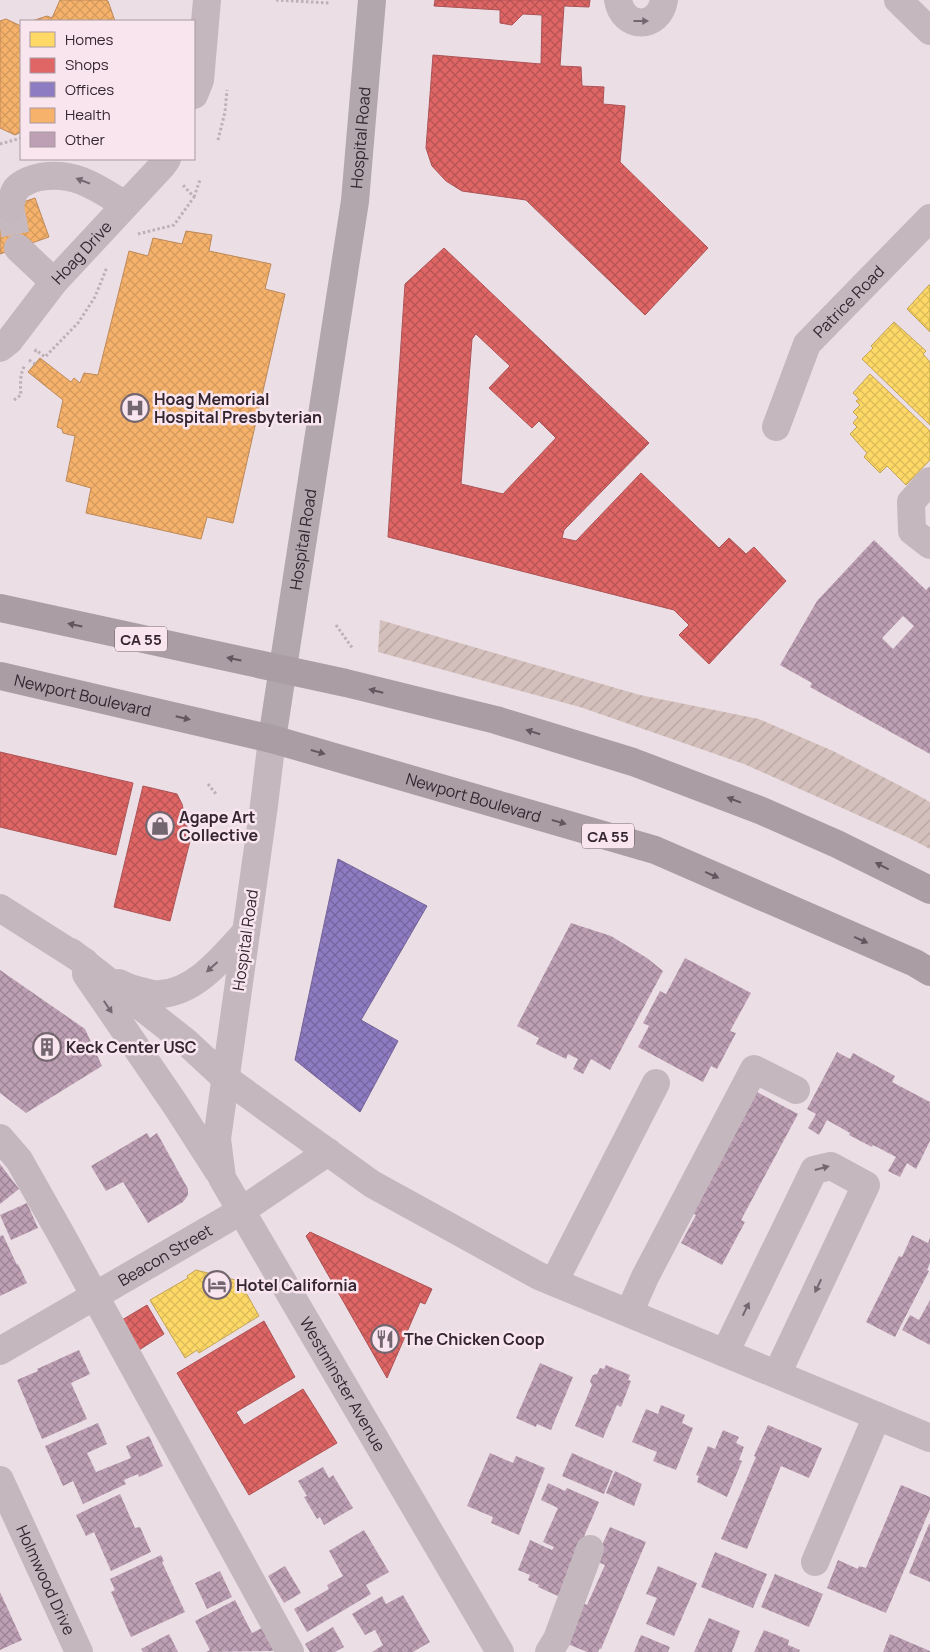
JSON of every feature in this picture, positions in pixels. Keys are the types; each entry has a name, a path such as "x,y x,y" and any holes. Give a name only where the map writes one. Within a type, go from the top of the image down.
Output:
{"highway":[{"name":"CA 55","path":"0,608 346,683 496,720 634,762 762,811 837,844 930,890"},
{"name":"Newport Boulevard","path":"0,676 272,739 655,850 914,963 930,972"}],"main road":[{"name":"Hospital Road","path":"272,739 281,669 355,201 372,0"}],"street":[{"path":"195,92 200,80 207,0"},
{"path":"618,0 623,14 635,22 642,23 649,22 659,14 664,0"},
{"path":"898,0 930,31"},
{"name":"Hoag Drive","path":"0,348 9,340 54,282 162,166 172,169"},
{"path":"10,207 16,189 33,178 53,174 72,177 90,183 125,205"},
{"name":"Patrice Road","path":"776,427 807,344 930,218"},
{"path":"18,248 54,282"},
{"path":"930,482 910,502 912,530 930,545"},
{"name":"Hospital Road","path":"225,1078 272,739"},
{"path":"0,908 128,988 159,994 181,989 201,978 224,957 246,932"},
{"path":"71,952 185,1041 225,1078 372,1184 539,1276 930,1438"},
{"path":"71,952 222,1178"},
{"path":"629,1313 645,1277 754,1069 796,1090"},
{"name":"Westminster Avenue","path":"225,1078 217,1139 222,1178 500,1652"},
{"path":"554,1282 656,1083"},
{"path":"0,1138 19,1160 290,1652"},
{"name":"Beacon Street","path":"0,1351 241,1211 328,1152"},
{"path":"725,1353 814,1170 831,1166 866,1185 777,1374"},
{"path":"814,1562 878,1416"},
{"name":"Holmwood Drive","path":"0,1480 79,1652"},
{"path":"549,1652 556,1639 590,1549"}],"path":[{"path":"276,0 329,4"},
{"path":"0,144 20,138"},
{"path":"172,169 194,197"},
{"path":"136,235 141,232 174,225 194,197 200,180"},
{"path":"14,400 21,395 22,369 36,350 45,357 78,323 94,297 108,265"},
{"path":"29,359 35,364"},
{"path":"336,624 353,649"},
{"path":"208,784 216,794"}],"shaded area":[{"path":"380,620 640,695 759,719 833,751 930,802 930,849 744,764 580,707 378,652"}],"building: Homes":[{"path":"930,285 930,332 907,309"},
{"path":"894,322 926,351 923,354 930,362 930,425 862,359 873,348 871,346"},
{"path":"870,374 930,431 930,460 906,485 887,466 880,473 864,457 867,453 850,434 857,427 853,423 858,417 853,412 860,405 856,401 859,399 853,393"},
{"path":"196,1270 243,1282 247,1290 245,1291 259,1316 199,1353 197,1350 185,1358 150,1300 188,1278 187,1276"}],"building: Shops":[{"path":"435,0 590,0 589,7 564,6 560,66 581,67 582,86 604,87 603,104 625,106 620,162 708,248 645,315 526,200 462,191 446,181 432,166 426,148 433,55 541,64 542,15 523,14 512,25 500,23 500,10 434,6"},
{"path":"444,248 649,443 564,530 562,538 576,541 641,473 719,548 729,538 746,554 754,547 786,581 709,664 679,635 689,625 674,610 388,537 405,284","holes":["476,334 510,366 489,388 532,428 539,421 556,438 503,494 461,484 472,339"]},
{"path":"0,752 133,783 116,855 0,827"},
{"path":"143,786 177,794 182,804 190,841 170,921 114,907"},
{"name":"The Chicken Coop","path":"310,1232 432,1289 425,1304 420,1302 387,1378 306,1236"},
{"path":"147,1305 164,1334 139,1350 122,1320"},
{"path":"264,1321 295,1377 236,1412 244,1425 303,1389 337,1443 249,1495 177,1373"}],"building: Offices":[{"path":"338,859 427,906 361,1020 398,1041 360,1112 295,1060"}],"building: Health":[{"path":"60,0 105,0 108,1 115,20 35,20 47,16 52,18"},
{"path":"6,19 20,26 20,132 15,135 0,128 0,21"},
{"path":"35,198 49,237 0,254 0,210"},
{"path":"186,231 212,235 209,251 271,264 265,289 285,294 233,523 207,517 201,539 86,513 91,488 66,481 75,436 63,433 62,429 57,427 63,400 28,372 40,358 71,382 74,378 80,383 84,373 98,375 129,251 148,256 153,238 182,244"}],"building: Other":[{"path":"874,540 926,590 930,586 930,754 810,687 812,683 780,665 817,601","holes":["903,616 914,626 893,649 882,638"]},
{"path":"571,923 611,936 647,958 663,971 610,1070 591,1059 583,1074 573,1069 578,1059 568,1054 566,1059 536,1044 539,1038 517,1026"},
{"path":"685,958 751,993 730,1031 736,1033 717,1069 711,1066 703,1082 638,1047 649,1026 643,1023 660,991 666,994"},
{"name":"Keck Center USC","path":"0,970 85,1029 102,1066 26,1113 0,1093"},
{"path":"837,1052 850,1059 853,1053 895,1076 892,1082 930,1102 930,1141 916,1169 907,1163 900,1177 888,1171 896,1157 849,1135 850,1133 827,1120 819,1135 808,1128 816,1114 807,1109"},
{"path":"755,1091 798,1114 741,1220 745,1222 722,1265 681,1243 696,1215 691,1212"},
{"path":"147,1133 150,1138 157,1133 188,1189 188,1195 183,1202 148,1223 123,1182 106,1191 91,1166"},
{"path":"0,1164 19,1189 0,1204"},
{"path":"27,1203 38,1228 11,1240 0,1215"},
{"path":"3,1235 27,1283 0,1296 0,1236"},
{"path":"912,1235 928,1243 930,1238 930,1263 927,1270 929,1271 895,1337 866,1322 899,1256 902,1257"},
{"path":"930,1300 930,1345 902,1330 910,1315 919,1320"},
{"path":"79,1350 90,1374 71,1383 87,1419 42,1439 17,1380"},
{"path":"540,1363 573,1377 551,1430 537,1424 536,1427 516,1418"},
{"path":"606,1365 630,1375 628,1380 631,1381 621,1407 617,1405 603,1438 575,1426 592,1385 590,1381 593,1375 597,1374 600,1368 604,1369"},
{"path":"661,1405 685,1415 682,1423 693,1428 676,1470 653,1461 657,1452 632,1442 646,1409 658,1414"},
{"path":"98,1423 107,1444 87,1453 96,1472 131,1458 126,1446 149,1436 163,1466 139,1477 138,1474 124,1480 126,1484 83,1504 73,1481 63,1486 45,1446"},
{"path":"768,1425 822,1448 809,1478 781,1466 747,1549 721,1539"},
{"path":"723,1430 739,1437 736,1443 744,1447 739,1460 742,1461 727,1497 697,1482 699,1476 696,1475 708,1446 715,1449"},
{"path":"490,1453 513,1463 516,1456 545,1468 519,1535 491,1523 493,1517 467,1506"},
{"path":"572,1453 613,1471 604,1494 562,1476"},
{"path":"323,1467 329,1478 333,1475 353,1508 324,1525 320,1517 317,1519 304,1497 307,1496 298,1481"},
{"path":"615,1471 642,1484 634,1506 606,1493"},
{"path":"548,1483 565,1491 567,1488 599,1502 558,1596 538,1587 539,1585 528,1580 530,1575 518,1570 530,1540 552,1550 554,1547 543,1542 558,1508 541,1500"},
{"path":"901,1485 930,1497 930,1509 886,1613 827,1588 838,1560 858,1569 859,1566 866,1568"},
{"path":"120,1494 135,1528 140,1527 151,1552 111,1571 94,1532 86,1536 76,1515"},
{"path":"930,1524 930,1582 909,1573"},
{"path":"610,1527 646,1542 601,1649 598,1652 587,1652 563,1642 578,1601 587,1605 605,1565 595,1561"},
{"path":"364,1530 389,1572 366,1585 371,1594 307,1632 294,1609 329,1589 327,1585 343,1576 329,1551"},
{"path":"715,1552 767,1574 753,1608 701,1587"},
{"path":"161,1555 164,1561 162,1562 185,1612 131,1637 111,1592 115,1590 110,1579"},
{"path":"285,1566 301,1593 284,1603 268,1576"},
{"path":"658,1566 697,1583 674,1636 646,1624 657,1598 646,1594"},
{"path":"220,1571 232,1597 207,1609 195,1583"},
{"path":"775,1574 823,1594 809,1627 761,1607"},
{"path":"0,1592 22,1640 0,1650"},
{"path":"403,1595 430,1642 413,1652 372,1652 383,1645 375,1630 365,1635 352,1614 382,1596 386,1604"},
{"path":"235,1600 252,1633 262,1628 274,1651 206,1652 210,1650 195,1621"},
{"path":"709,1618 740,1631 732,1652 694,1652"},
{"path":"333,1627 344,1647 335,1652 310,1652 305,1644"},
{"path":"764,1630 789,1640 788,1645 800,1650 799,1652 754,1652"},
{"path":"169,1634 178,1652 143,1652 141,1649"},
{"path":"890,1634 930,1651 930,1652 883,1652"},
{"path":"641,1635 670,1647 668,1652 634,1652"}],"tunnel":[{"path":"10,207 18,248"}],"place":[{"name":"Hoag Memorial Hospital Presbyterian","path":"135,408"},
{"name":"Agape Art Collective","path":"160,826"},
{"name":"Keck Center USC","path":"47,1047"},
{"name":"Hotel California","path":"217,1285"},
{"name":"The Chicken Coop","path":"385,1339"}]}
